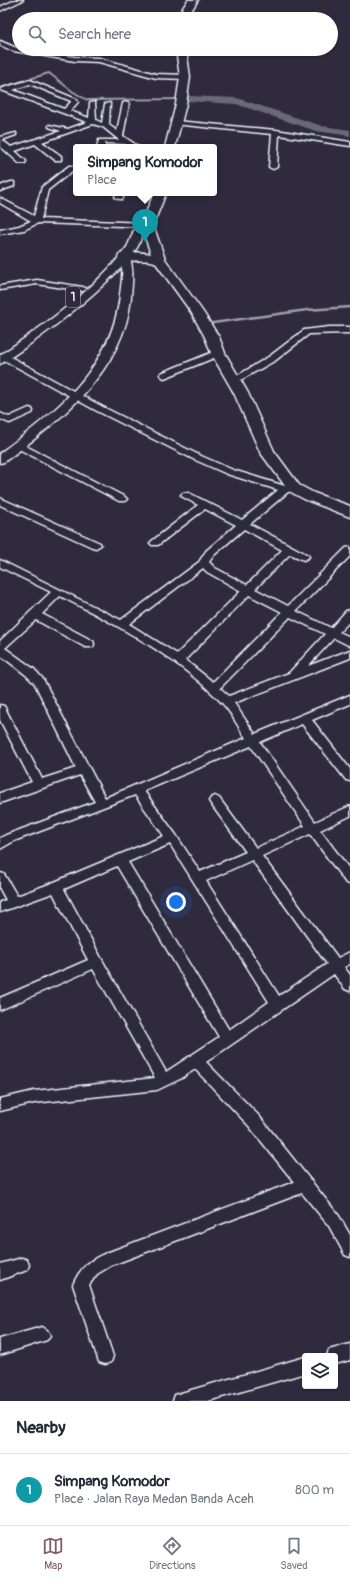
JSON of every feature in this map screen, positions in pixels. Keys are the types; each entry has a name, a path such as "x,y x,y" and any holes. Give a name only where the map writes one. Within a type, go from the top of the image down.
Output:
{"highway":[{"path":"185,12 193,0"},
{"path":"171,144 185,77 182,56"},
{"name":"1","path":"142,229 158,196"},
{"path":"142,229 159,259 212,337 218,353 234,380 267,452 290,489 350,512"},
{"path":"124,257 145,256 159,259"}],"main road":[{"name":"1","path":"2,356 61,317 97,285 124,257 138,238 142,229"},
{"name":"1","path":"2,356 83,289 142,229"},
{"path":"0,459 77,396 102,362 116,336 124,310 128,269 124,257"}],"street":[{"path":"0,9 20,0"},
{"path":"0,43 12,48"},
{"path":"69,56 99,60 156,76 185,77"},
{"path":"3,90 30,82 74,100 75,102 65,112"},
{"path":"3,90 105,126 120,135"},
{"path":"92,122 94,103"},
{"path":"124,144 120,135 126,103"},
{"path":"105,126 108,104"},
{"path":"10,150 92,122"},
{"path":"176,123 276,132 350,144"},
{"path":"51,126 67,131"},
{"path":"273,167 276,132"},
{"path":"0,139 14,134"},
{"path":"101,144 102,141 118,144"},
{"path":"0,142 22,161"},
{"path":"37,142 58,158"},
{"path":"37,221 45,189 72,168"},
{"path":"0,189 11,184"},
{"path":"0,200 37,221 142,229"},
{"path":"0,232 21,228 37,221"},
{"path":"0,288 37,282 83,289"},
{"path":"234,380 273,358 307,332 350,330"},
{"path":"164,375 218,353"},
{"path":"2,356 100,409 196,457 230,472 290,489"},
{"path":"0,416 9,420 29,410"},
{"path":"18,445 122,499"},
{"path":"122,625 204,564 204,560 210,553 243,525 290,489"},
{"path":"186,495 304,557"},
{"path":"0,501 96,545"},
{"path":"155,543 204,505"},
{"path":"178,660 289,549"},
{"path":"213,688 350,550"},
{"path":"0,563 147,638 213,688 227,701 312,829 350,879"},
{"path":"204,564 211,570 288,612 350,642"},
{"path":"0,647 58,592"},
{"path":"290,678 350,614"},
{"path":"35,615 89,644"},
{"path":"0,650 30,672 39,682 83,770 102,804"},
{"path":"227,701 350,654"},
{"path":"0,844 10,838 102,804 350,699"},
{"path":"0,709 38,784"},
{"path":"304,718 350,777"},
{"path":"0,798 83,770"},
{"path":"137,789 143,800 172,838 277,1004"},
{"path":"215,801 350,986"},
{"path":"198,879 350,811"},
{"path":"0,907 56,887 172,838"},
{"path":"120,860 227,1039"},
{"path":"0,878 14,902"},
{"path":"56,887 96,962 164,1081"},
{"path":"0,1105 34,1097 157,1084 177,1074 277,1004 335,966 350,958"},
{"path":"0,1004 96,962"},
{"path":"196,1061 254,1120 334,1221 350,1250"},
{"path":"105,1356 81,1285 83,1278 92,1268 109,1259 305,1184"},
{"path":"0,1272 22,1265"},
{"path":"0,1347 42,1336"},
{"path":"338,1355 350,1352"},
{"path":"181,1401 302,1366"}],"waterway":[{"path":"0,88 49,73 72,91 87,100 188,99"},
{"path":"188,99 237,101 320,129 350,133"},
{"path":"213,323 307,310 350,307"}],"place":[{"name":"Simpang Komodor","path":"145,242"}]}
